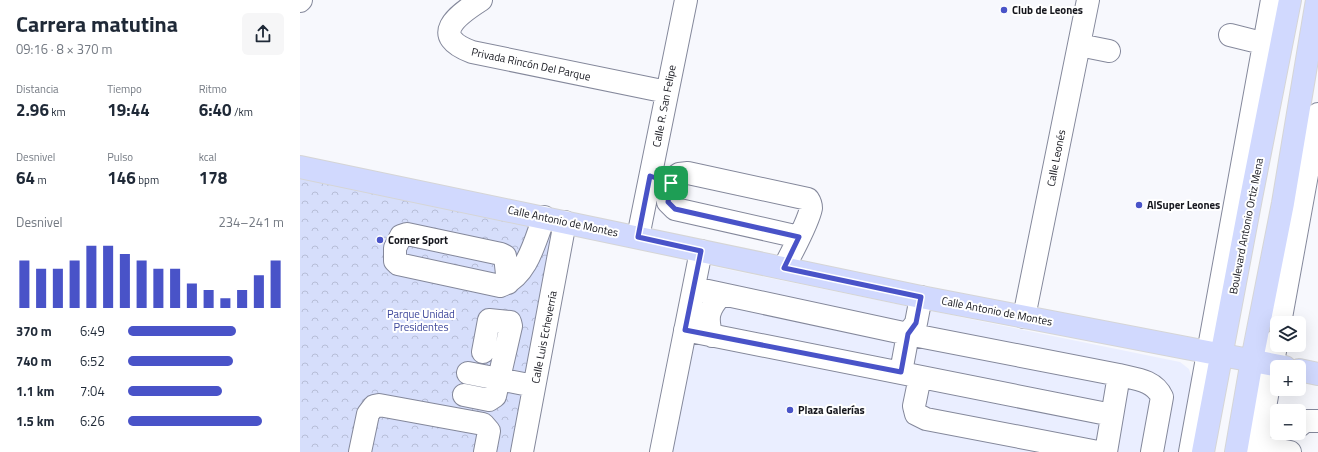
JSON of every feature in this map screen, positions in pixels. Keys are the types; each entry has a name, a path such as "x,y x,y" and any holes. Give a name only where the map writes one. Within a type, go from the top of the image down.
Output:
{"main road":[{"path":"1272,46 1290,0"},
{"path":"1270,360 1283,203 1312,62 1317,0"},
{"name":"Calle Antonio de Montes","path":"300,168 555,219 914,295 1215,352 1270,364"},
{"path":"1203,452 1215,352"},
{"path":"1236,452 1270,364"},
{"path":"1306,371 1318,374"}],"street":[{"name":"Privada Rincón Del Parque","path":"480,0 456,17 450,27 450,37 452,42 462,49 667,92"},
{"name":"Calle R. San Felipe","path":"638,237 686,0"},
{"name":"Calle Leonés","path":"1024,317 1088,0"},
{"path":"1190,452 1215,352 1272,46 1272,0"},
{"path":"1230,35 1272,46"},
{"path":"1079,45 1109,51"},
{"path":"1282,316 1310,206 1318,114"},
{"path":"784,268 799,237 810,208 810,203 806,198 688,173 679,174 671,183 668,202 675,209 799,237"},
{"path":"650,176 671,183"},
{"path":"508,283 504,256 501,254 407,234 401,236 395,248 395,261 398,264 494,286 508,283 524,264 555,219"},
{"name":"Calle Luis Echeverría","path":"522,452 534,386 555,219"},
{"path":"661,452 701,251"},
{"path":"694,288 908,334 1119,375 1153,384 1162,397 1152,452"},
{"path":"712,336 708,324 711,306 721,295"},
{"path":"914,295 904,319 908,334 916,414 926,419 1098,452"},
{"path":"464,395 491,400 495,396 511,326 510,322 489,320 482,352"},
{"path":"685,330 1112,415"},
{"path":"1270,364 1257,449 1291,452 1294,440"},
{"path":"468,373 534,386"},
{"path":"1106,452 1119,375"},
{"path":"360,452 368,414 374,406 385,405 485,425 489,431 485,452"},
{"path":"1306,421 1318,421"}],"shaded area":[{"path":"711,266 1180,362 1189,369 1192,379 1182,452 671,452 708,267"}],"green space":[{"name":"Parque Unidad Presidentes","path":"300,173 561,225 519,452 300,452"}],"place":[{"name":"Club de Leones","path":"1004,10"},
{"name":"AlSuper Leones","path":"1139,205"},
{"name":"Corner Sport","path":"380,240"},
{"name":"Plaza Galerías","path":"790,410"}],"route":[{"path":"650,176 671,183 667,198 672,208 799,237 784,268 921,297 916,323 908,334 901,372 685,330 701,251 638,237 650,176"}]}
